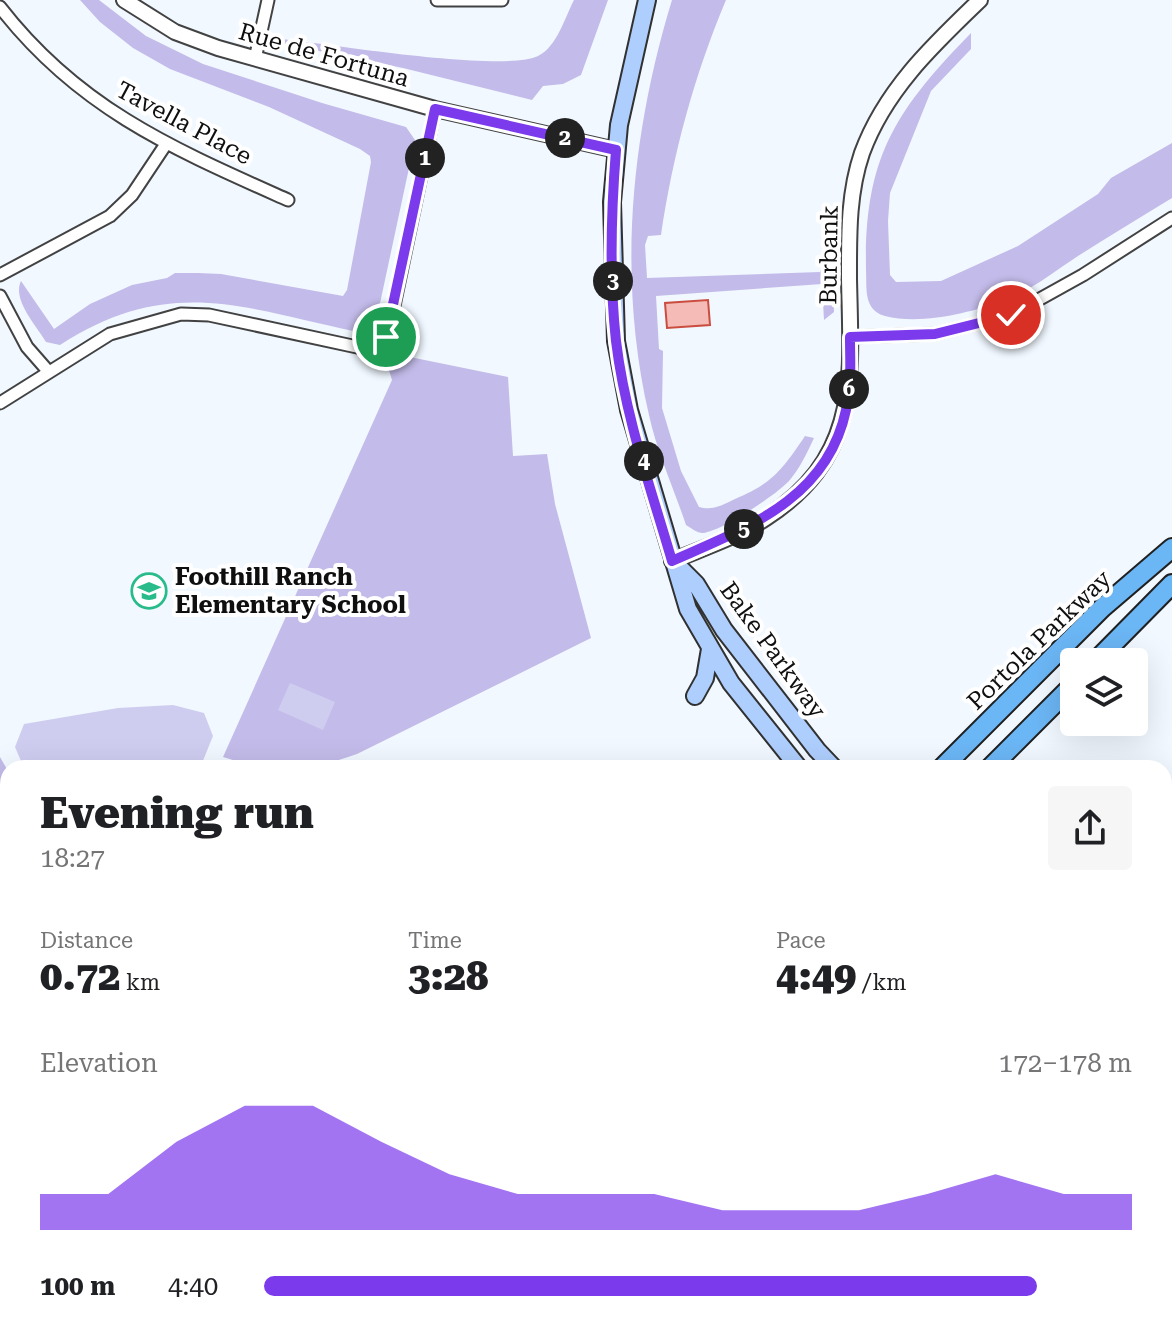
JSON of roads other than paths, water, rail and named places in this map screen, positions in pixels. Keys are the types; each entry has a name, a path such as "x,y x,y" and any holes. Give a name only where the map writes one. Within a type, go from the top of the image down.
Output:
{"main road":[{"name":"Bake Parkway","path":"647,0 616,150 612,202 616,341 629,410 688,609 731,683 793,760"},
{"name":"Portola Parkway","path":"950,760 1102,608 1172,548"},
{"name":"Bake Parkway","path":"672,561 696,584 724,630 826,760"},
{"path":"696,584 703,620 720,647 731,683"},
{"path":"1109,648 1172,584"},
{"path":"695,696 705,678 710,649"},
{"path":"998,760 1060,698"}],"street":[{"name":"Rue de Fortuna","path":"124,0 175,32 255,59 435,109 616,150"},
{"path":"255,59 268,0"},
{"path":"437,0 502,0"},
{"name":"Burbank","path":"672,561 766,518 808,482 835,441 844,418 850,382 849,232 853,186 862,153 878,117 899,84 931,47 980,0"},
{"name":"Tavella Place","path":"0,7 62,75 100,105 166,144 288,200"},
{"path":"0,403 110,334 181,314 209,315 357,347 380,345 390,325 435,109"},
{"path":"0,275 110,216 132,195 166,144"},
{"path":"850,337 935,334 1011,315 1083,275 1172,218"},
{"path":"0,296 27,347 48,371"}],"place":[{"name":"Foothill Ranch Elementary School","path":"149,591"}]}
